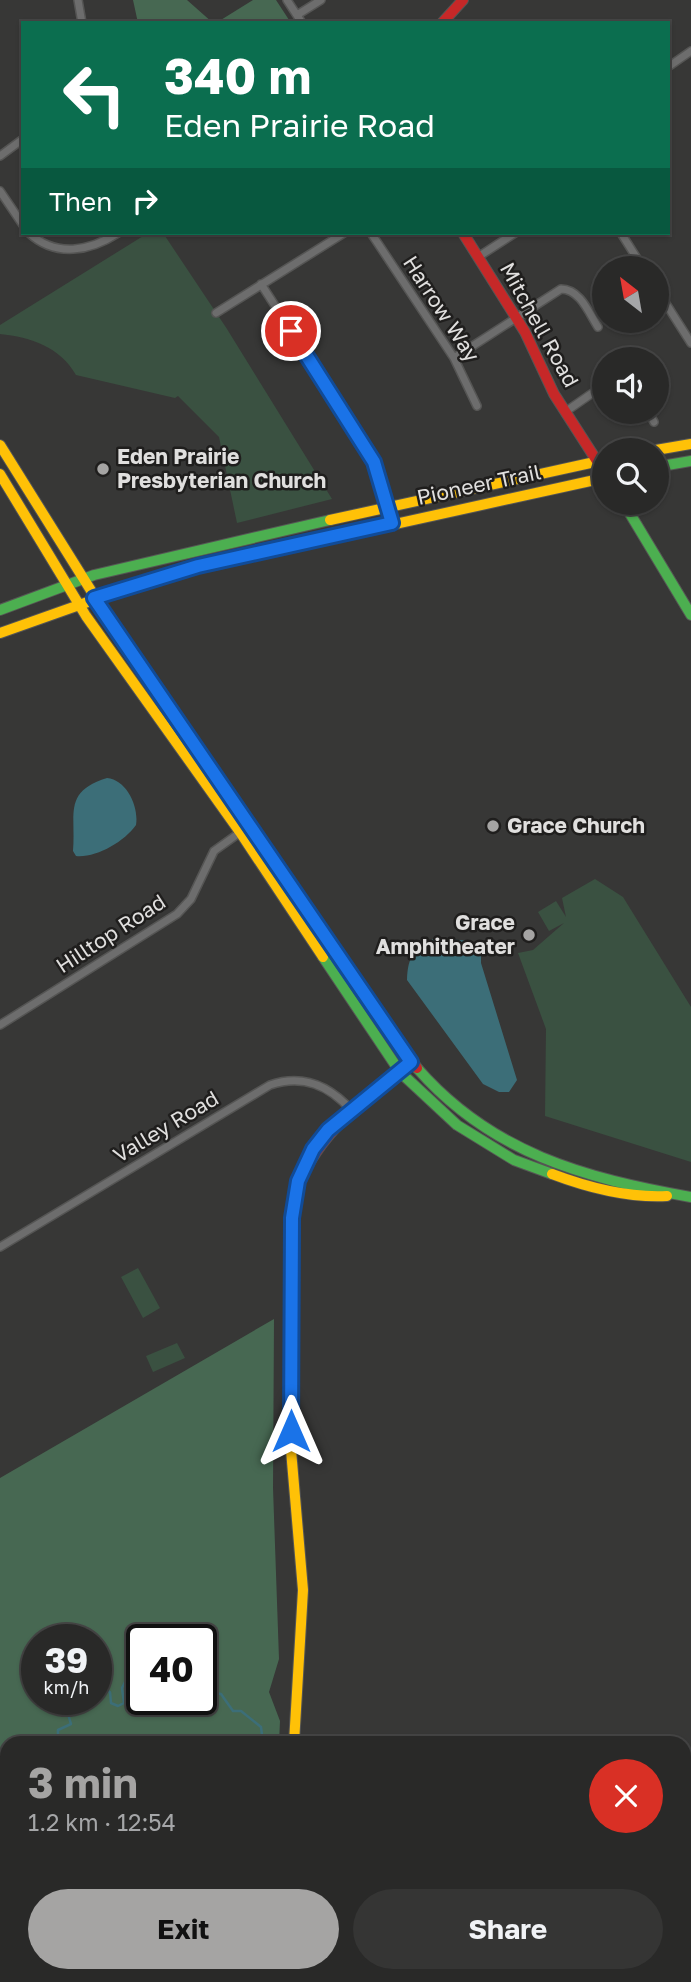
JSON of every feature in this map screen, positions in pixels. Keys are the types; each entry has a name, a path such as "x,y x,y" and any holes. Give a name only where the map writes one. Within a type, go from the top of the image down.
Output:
{"main road":[{"path":"444,21 463,0"},
{"name":"Mitchell Road","path":"464,235 515,316 565,412 592,450"},
{"path":"0,444 82,580 154,691 250,825 411,1062 467,1117 522,1152 586,1176 686,1196"},
{"path":"669,448 691,444"},
{"path":"669,465 691,461"},
{"name":"Pioneer Trail","path":"0,610 82,580 192,549 592,463"},
{"path":"0,474 78,603 240,832 400,1072 442,1112 478,1141 535,1170 604,1191 641,1197 686,1196"},
{"name":"Pioneer Trail","path":"0,633 78,603 198,566 592,481"},
{"path":"631,515 691,614"},
{"path":"294,1736 303,1590 291,1450 294,1197 304,1165 328,1130 411,1062"}],"street":[{"path":"78,0 82,21"},
{"path":"287,0 301,21"},
{"path":"297,15 321,0"},
{"path":"670,65 691,51"},
{"path":"0,156 21,140"},
{"path":"0,191 21,222"},
{"path":"33,235 48,246 72,250 96,245 114,235"},
{"path":"216,313 341,235"},
{"name":"Harrow Way","path":"372,235 454,358 477,406"},
{"path":"478,257 512,235"},
{"path":"622,235 635,256"},
{"path":"261,284 366,447 381,478 392,523"},
{"path":"454,358 553,292 569,289 578,296 592,318"},
{"path":"669,305 688,330 691,344"},
{"path":"565,412 592,393"},
{"name":"Hilltop Road","path":"0,1025 177,914 191,900 214,850 250,825"},
{"name":"Valley Road","path":"0,1247 270,1085 301,1079 322,1085 352,1111"}],"green space":[{"path":"133,0 187,0 211,21 138,21"},
{"path":"253,0 276,0 290,21 219,21"},
{"path":"145,235 164,235 227,329 332,499 237,523 219,437 178,396 175,398 76,375 62,357 44,345 0,334 0,325"},
{"path":"595,879 623,897 691,1007 691,1162 545,1116 546,1029 518,953 533,950 564,923 549,931 538,912 556,901 566,917 562,898"},
{"path":"138,1268 160,1308 143,1318 121,1277"},
{"path":"274,1319 273,1488 279,1659 269,1692 280,1721 279,1736 0,1736 0,1478"},
{"path":"177,1343 185,1358 153,1372 146,1356"}],"water":[{"path":"107,778 126,789 136,810 136,825 109,848 76,856 73,851 73,815 78,797 93,784"},
{"path":"435,938 471,941 481,950 481,963 517,1080 509,1092 499,1092 483,1084 407,980 414,954"}],"waterway":[{"path":"112,1703 118,1706 124,1703 122,1688 126,1680"},
{"path":"217,1693 221,1694 233,1711 241,1711 261,1727 262,1736"},
{"path":"58,1736 58,1730 71,1724 68,1715"}],"traffic: fast":[{"path":"669,465 691,461"},
{"path":"631,515 691,615"},
{"path":"0,610 94,575 330,520"},
{"path":"323,957 400,1072 457,1125 514,1160 552,1174"},
{"path":"417,1068 446,1097 476,1121 508,1141 577,1170 613,1181 691,1197"}],"traffic: slow":[{"path":"669,448 691,444"},
{"path":"0,445 140,669"},
{"path":"330,520 592,463"},
{"path":"0,474 86,616 240,832 323,957"},
{"path":"0,633 164,575 592,481"},
{"path":"552,1174 608,1191 667,1196"},
{"path":"292,1382 291,1450 303,1590 294,1736"}],"traffic: jam":[{"path":"444,21 463,0"},
{"path":"464,235 525,332 554,394 592,453"},
{"path":"140,669 417,1068"},
{"path":"292,1382 294,1197 314,1155 327,1138 358,1106 411,1063"}],"place":[{"name":"Eden Prairie Presbyterian Church","path":"103,469"},
{"name":"Grace Church","path":"493,826"},
{"name":"Grace Amphitheater","path":"529,935"}],"route":[{"path":"291,331 374,462 381,478 392,523 198,566 94,598 154,691 250,825 411,1062 328,1130 313,1149 298,1181 292,1218 291,1431"}]}
